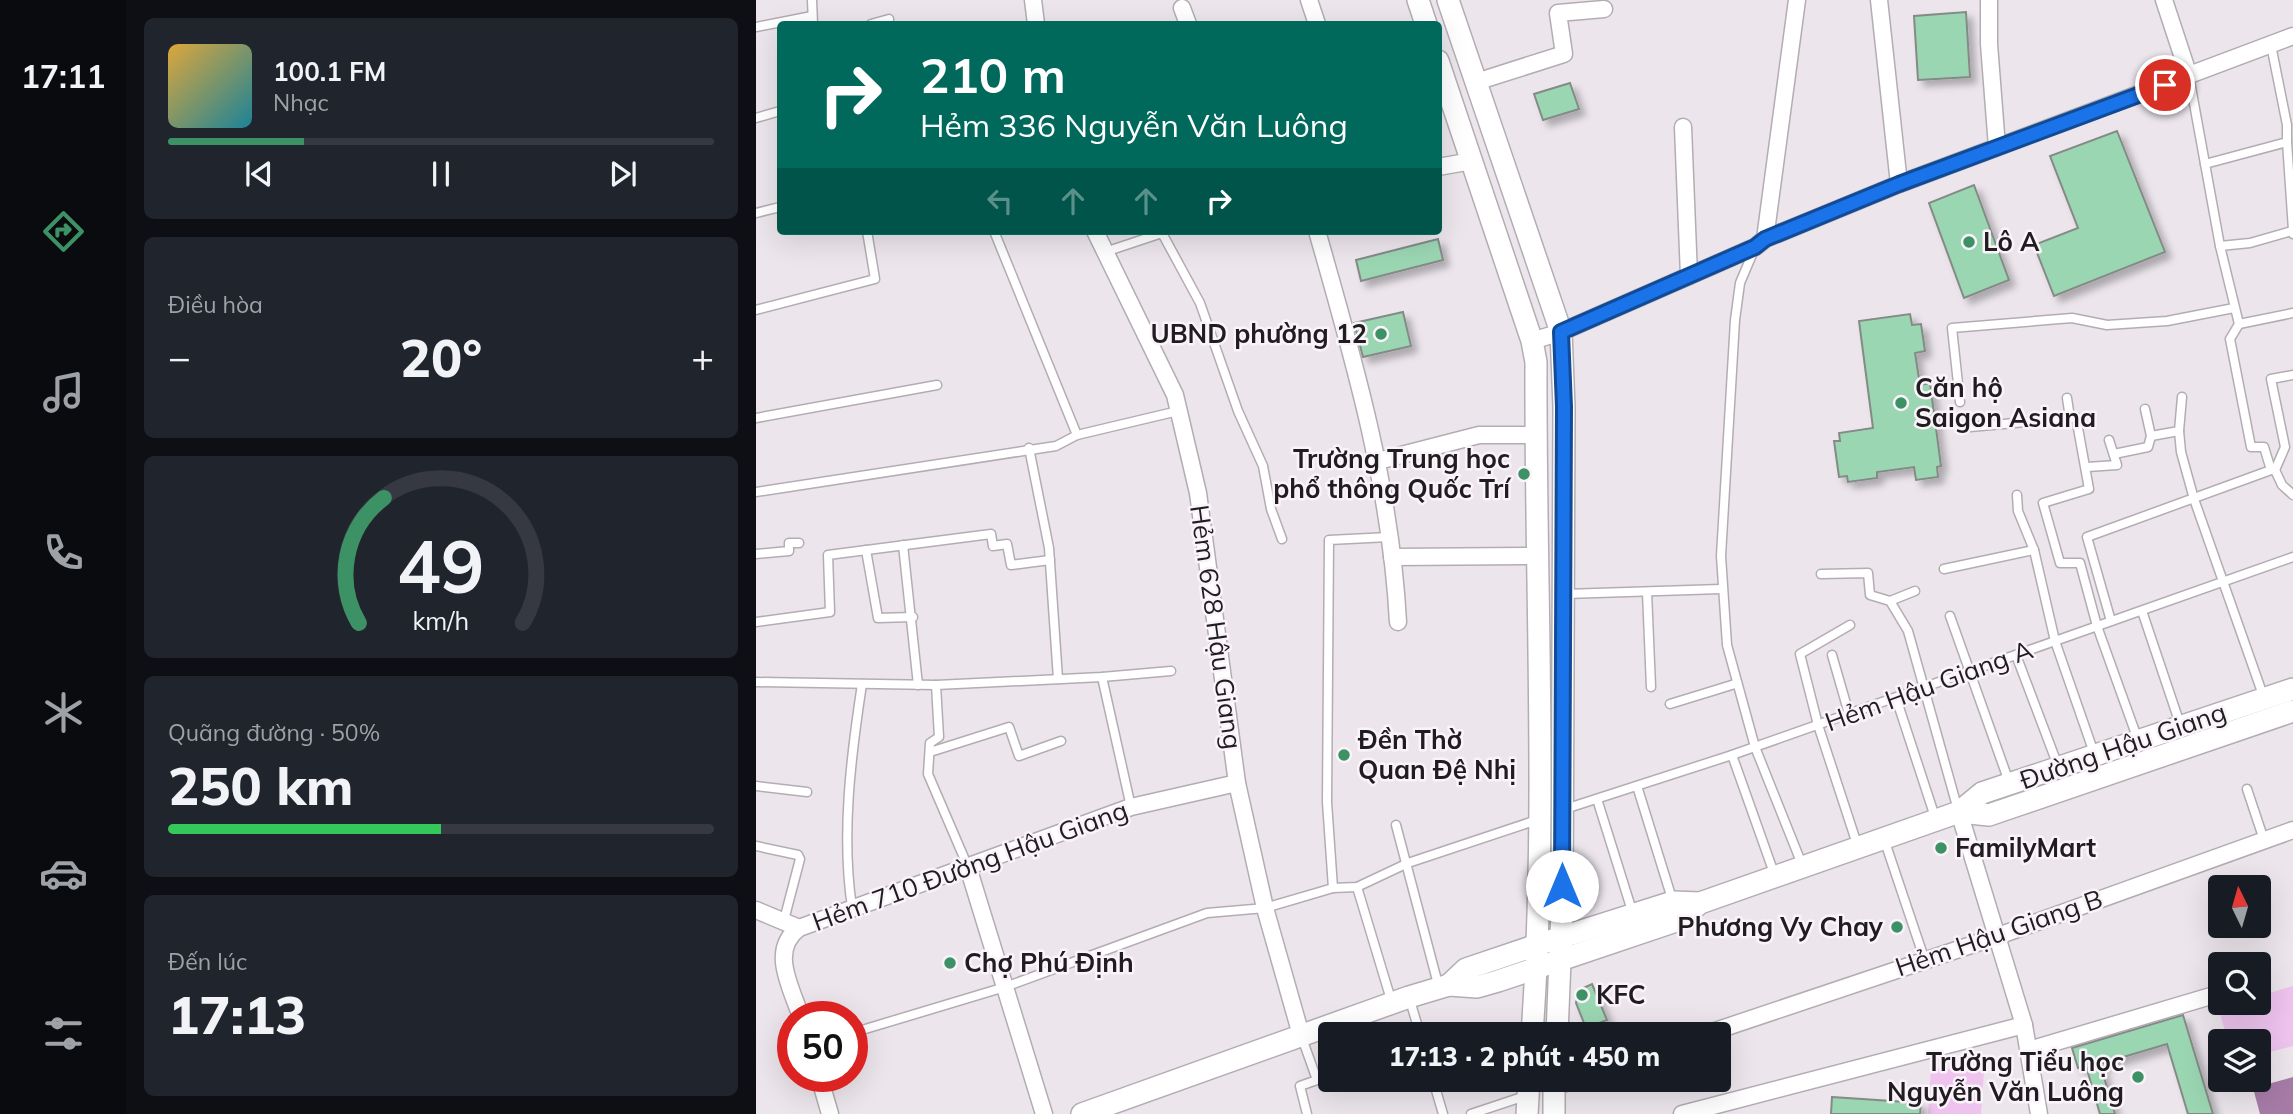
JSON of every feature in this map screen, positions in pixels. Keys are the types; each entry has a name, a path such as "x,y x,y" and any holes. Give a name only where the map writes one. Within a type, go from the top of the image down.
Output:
{"main road":[{"path":"1418,0 1422,21"},
{"path":"1450,7 1561,332 1564,407 1563,810 1558,1022"},
{"path":"1442,73 1532,341 1536,362 1540,819 1537,968 1533,1022"},
{"name":"Đường Hậu Giang","path":"1082,1114 1116,1109 1301,1035 1444,986 1466,970 1537,945 1561,948 1679,920 1700,903 1959,812 1982,793 2293,689"},
{"name":"Đường Hậu Giang","path":"1959,812 1989,815 2293,711"},
{"name":"Đường Hậu Giang","path":"1444,986 1477,987 1537,968 1561,948 1633,914 1673,902 1700,903"},
{"path":"1554,1114 1559,1092"}],"street":[{"path":"1033,0 1036,21"},
{"path":"1309,0 1316,21"},
{"path":"1760,243 1797,0"},
{"path":"1879,0 1899,184"},
{"path":"1989,0 1989,44 1997,147"},
{"path":"2164,0 2189,76"},
{"path":"1427,21 1450,7"},
{"path":"1182,8 1187,21"},
{"path":"1476,82 1564,54 1558,13 1604,9"},
{"path":"1532,341 1561,332 1899,184 2293,36"},
{"path":"1683,127 1689,276"},
{"path":"1442,166 1472,161"},
{"name":"Hẻm 628 Hậu Giang","path":"1097,235 1175,395 1198,493 1237,783 1265,908 1301,1035"},
{"path":"1318,235 1378,461 1398,622"},
{"path":"1378,461 1479,435 1536,435"},
{"path":"1392,557 1536,556"},
{"name":"Hẻm 710 Đường Hậu Giang","path":"796,1001 782,960 786,941 799,928 1131,807 1237,783"},
{"path":"1959,812 2024,1025 2039,1114"},
{"name":"Hẻm Hậu Giang B","path":"1731,1025 1924,958 1997,936 2293,830"},
{"path":"968,867 1044,1114"},
{"path":"756,910 799,928"},
{"path":"2029,1050 2208,997"},
{"path":"1682,1114 2024,1025"},
{"path":"824,1092 830,1114"}],"lane":[{"path":"812,0 813,20"},
{"path":"882,21 889,19"},
{"path":"756,27 777,24"},
{"path":"2220,246 2250,243 2293,232 2287,142 2290,124 2271,45"},
{"path":"2189,76 2220,246 2239,324 2230,339 2251,447 2264,447 2282,485 2293,495"},
{"path":"756,118 777,112"},
{"path":"2205,164 2287,142"},
{"path":"756,213 777,208"},
{"path":"756,310 875,279 868,235"},
{"path":"996,235 1077,435"},
{"path":"1105,252 1156,235"},
{"path":"1163,235 1200,303 1238,411 1263,466 1270,509 1282,539"},
{"path":"1760,243 1740,283 1735,320 1721,589 1727,645 1735,684 1755,747 1803,867"},
{"path":"1960,402 1952,328 2073,318 2107,325 2167,321 2235,308"},
{"path":"2239,324 2293,313"},
{"path":"2111,621 2087,537 2273,470 2289,446 2271,379 2293,375"},
{"path":"756,418 937,385"},
{"path":"2182,397 2179,431 2181,452 2194,499 2264,699"},
{"path":"2067,398 2070,418"},
{"path":"2114,454 2148,447 2151,436 2145,409"},
{"path":"756,492 1056,446 1077,435 1178,411"},
{"path":"1970,427 2076,417 2089,489 2043,503 2060,564 2080,563 2097,626 2138,741"},
{"path":"2151,436 2179,431"},
{"path":"2087,467 2117,465 2109,440"},
{"path":"1029,449 1050,560 1058,679"},
{"path":"2017,495 2018,511 2034,550 2055,641 2095,756"},
{"path":"756,622 830,612 828,555 991,534 993,545 1007,544 1011,565 1050,560"},
{"path":"1333,888 1327,802 1329,540 1389,537"},
{"path":"756,554 789,551 789,543 799,543"},
{"path":"904,545 918,685"},
{"path":"866,550 878,618 913,617"},
{"path":"1944,569 2034,550"},
{"name":"Hẻm Hậu Giang A","path":"1563,810 1818,726 2293,557"},
{"path":"1821,575 1868,573 1870,595 1890,601 1915,591"},
{"path":"1562,594 1721,589"},
{"path":"1647,592 1651,687"},
{"path":"1890,601 1908,631 1959,812"},
{"path":"2142,611 2181,727"},
{"path":"1950,616 2010,785"},
{"path":"1850,625 1800,654 1818,726 1858,848"},
{"path":"1832,655 1849,713"},
{"path":"2016,655 2059,768"},
{"path":"756,682 936,685 1171,671"},
{"path":"1102,677 1131,807"},
{"path":"852,907 846,869 855,732 862,684"},
{"path":"1670,704 1735,684"},
{"path":"936,685 939,737 930,743 928,774 968,867"},
{"path":"1896,698 1936,820"},
{"path":"930,752 1009,727 1019,756 1061,741"},
{"path":"1732,755 1775,876"},
{"path":"756,786 807,792"},
{"path":"1637,786 1673,902"},
{"path":"2247,789 2264,841"},
{"path":"1597,799 1633,914"},
{"path":"868,1028 1005,986 1207,913 1265,908 1333,888 1357,887 1408,863 1540,819"},
{"path":"1395,825 1444,986"},
{"path":"1884,838 1924,958"},
{"path":"756,846 798,855 800,859 784,920"},
{"path":"1357,887 1401,1000 1413,1022"},
{"path":"1301,1035 1317,1080 1300,1086 1307,1114"},
{"path":"1437,1092 1443,1114"},
{"path":"1471,1114 1528,1096"}],"shaded area":[{"path":"2293,986 2293,1046 2271,1052 2271,1029 2224,1029 2220,1015 2271,1015 2271,992"},
{"path":"1931,1068 1984,1071 1981,1114 1928,1114"},
{"path":"2293,1077 2293,1114 2260,1114 2254,1092 2271,1092 2271,1083"}],"building":[{"path":"1966,12 1970,77 1918,80 1914,16"},
{"path":"1570,83 1579,109 1543,120 1534,94"},
{"path":"2117,131 2165,252 2054,296 2034,245 2078,228 2050,156"},
{"name":"Lô A","path":"1974,185 2009,280 1964,298 1929,203"},
{"path":"1438,239 1443,260 1361,281 1356,260"},
{"name":"UBND phường 12","path":"1403,312 1411,346 1363,357 1354,323"},
{"name":"Căn hộ Saigon Asiana","path":"1910,314 1912,325 1921,324 1925,351 1915,353 1920,385 1930,383 1941,466 1937,467 1938,477 1916,480 1914,467 1877,472 1877,478 1848,482 1847,476 1839,477 1834,441 1840,441 1839,433 1873,428 1859,321"},
{"path":"1592,984 1607,1020 1584,1022 1576,1003 1579,990"},
{"path":"2183,1015 2213,1114 2188,1114 2167,1044 2100,1064 2115,1114 2100,1114 2086,1066 2078,1068 2072,1048"},
{"path":"1832,1097 1921,1103 1920,1114 1831,1114"}],"place":[{"name":"Lô A","path":"1969,242"},
{"name":"UBND phường 12","path":"1381,334"},
{"name":"Căn hộ Saigon Asiana","path":"1901,403"},
{"name":"Trường Trung học phổ thông Quốc Trí","path":"1524,474"},
{"name":"Đền Thờ Quan Đệ Nhị","path":"1344,755"},
{"name":"FamilyMart","path":"1941,848"},
{"name":"Phương Vy Chay","path":"1897,927"},
{"name":"Chợ Phú Định","path":"950,963"},
{"name":"KFC","path":"1582,995"},
{"name":"Trường Tiểu học Nguyễn Văn Luông","path":"2138,1077"}],"route":[{"path":"1562,886 1564,407 1561,332 1755,247 1765,239 1899,184 2165,85"}]}
